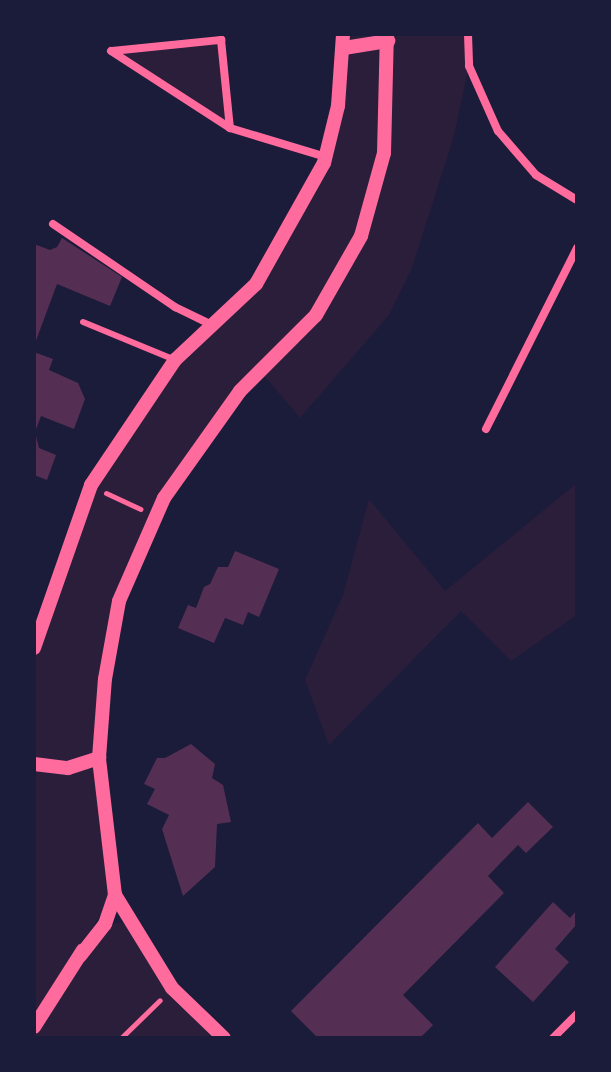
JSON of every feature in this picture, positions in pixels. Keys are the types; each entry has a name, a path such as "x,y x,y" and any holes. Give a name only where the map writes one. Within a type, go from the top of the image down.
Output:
{"street":[{"path":"468,34 469,66 498,131 536,175 577,200"},
{"path":"34,648 91,485 175,360 256,284 326,157 338,106 344,41 388,38 384,153 361,236 316,315 240,391 154,515 119,601 105,679 99,758 115,895 123,922 140,940 172,988 224,1038"},
{"path":"230,128 221,40 111,51 230,128 326,157"},
{"path":"53,224 175,307 212,325"},
{"path":"486,429 577,248"},
{"path":"34,764 68,768 99,758"},
{"path":"34,1027 115,895"},
{"path":"553,1038 577,1014"}],"lane":[{"path":"83,322 175,360"}],"path":[{"path":"91,485 154,515"},
{"path":"121,1038 172,988"}],"shaded area":[{"path":"343,34 468,34 469,66 454,136 412,268 389,315 300,418 261,372 164,498 119,601 97,758 55,763 34,756 34,648 91,485 175,360 256,284 324,163"},
{"path":"221,40 230,128 111,51"},
{"path":"577,483 577,615 511,661 461,611 329,745 305,680 343,595 369,499 445,591"},
{"path":"97,761 113,894 34,1025 34,766"},
{"path":"123,922 224,1038 34,1038 34,1030 106,925"}],"building":[{"path":"62,238 122,277 110,306 57,284 34,346 34,244 50,250 57,247"},
{"path":"34,352 53,359 49,370 78,383 85,399 74,429 41,416 35,432 39,448 56,455 47,480 34,475"},
{"path":"235,551 279,569 259,617 248,612 243,625 225,618 214,643 178,628 188,605 196,608 204,587 210,584 218,567 228,567"},
{"path":"191,744 215,764 212,778 223,785 231,822 217,824 215,867 183,896 162,829 169,815 147,804 155,789 144,784 157,758 165,758"},
{"path":"528,802 553,827 526,853 518,845 488,876 504,893 403,995 433,1025 420,1038 318,1038 291,1011 478,823 492,838"},
{"path":"553,902 570,918 577,910 577,924 555,949 569,962 533,1002 495,967"}]}
